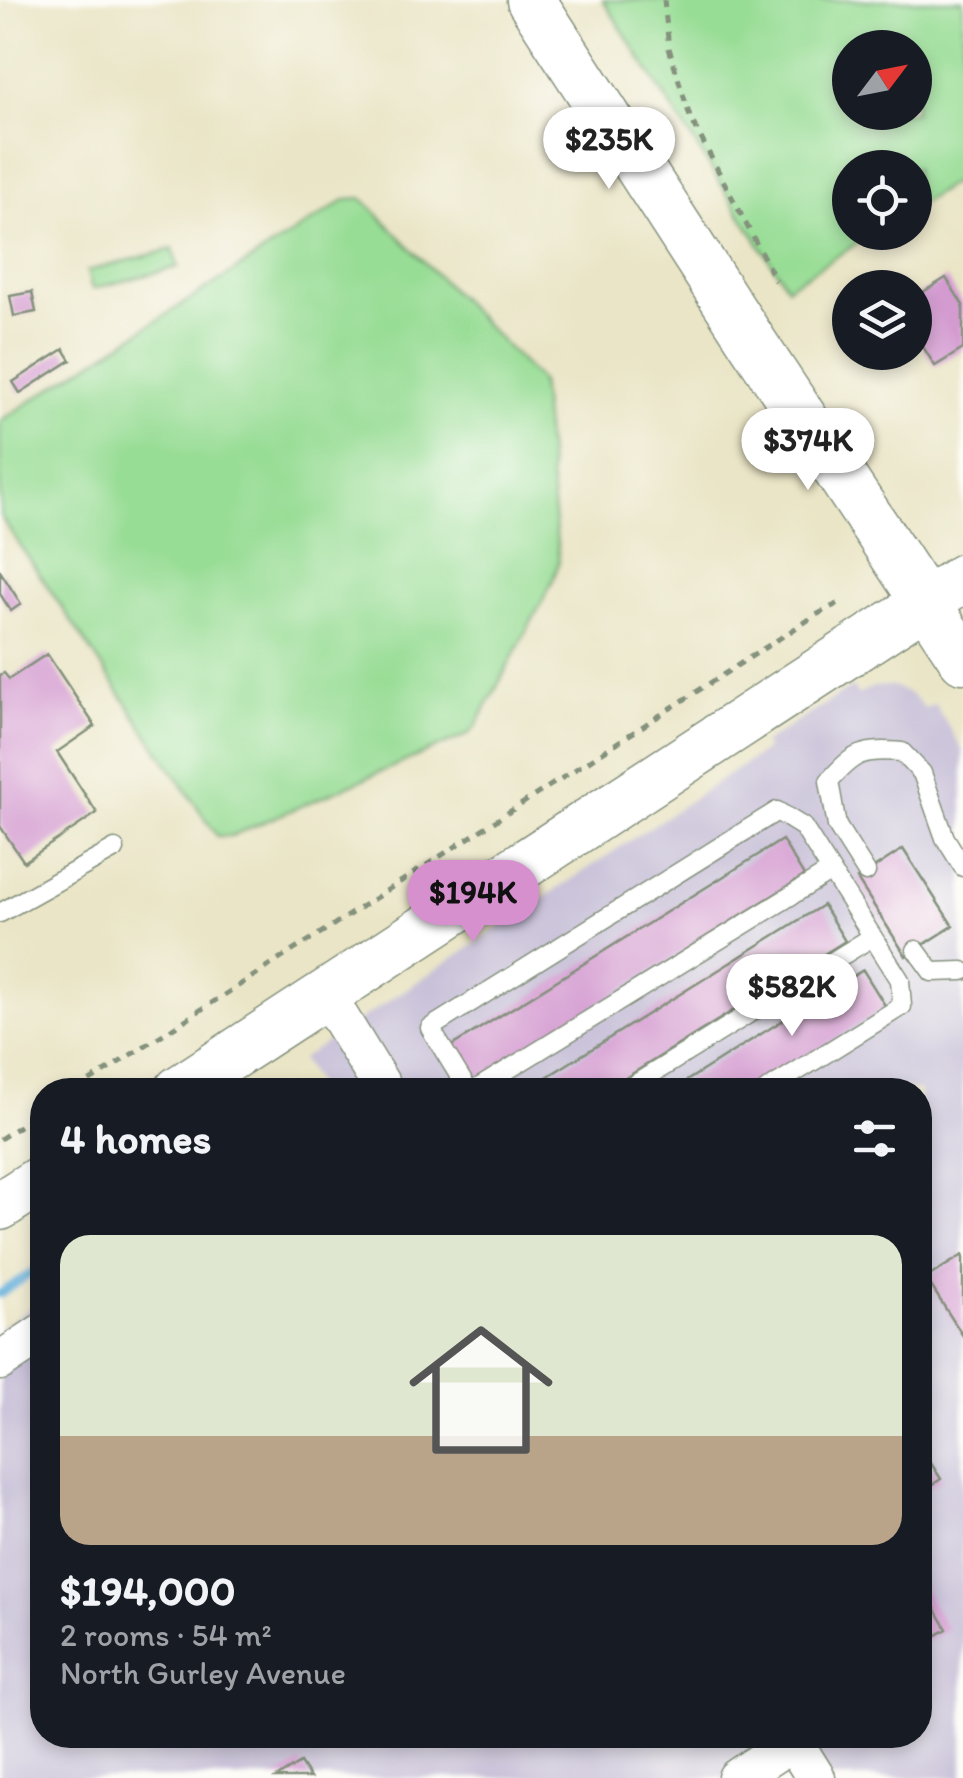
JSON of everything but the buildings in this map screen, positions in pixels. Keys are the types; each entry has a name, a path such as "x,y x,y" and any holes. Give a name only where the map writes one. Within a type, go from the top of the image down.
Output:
{"street":[{"path":"531,0 752,342 945,590 963,659"},
{"path":"198,1078 945,590"},
{"path":"326,995 377,1078"},
{"path":"0,1206 30,1187"},
{"path":"0,1361 30,1341"},
{"path":"737,1778 778,1748"},
{"path":"797,1748 816,1778"}],"lane":[{"path":"866,872 837,826 829,782 848,758 873,750 902,752 922,772 945,838 963,867"},
{"path":"464,1078 430,1028 777,811 803,827 900,980 902,1006 786,1078"},
{"path":"0,913 115,849"},
{"path":"492,1078 831,871"},
{"path":"645,1078 872,938"},
{"path":"916,950 932,972 963,971"}],"path":[{"path":"664,0 669,48 690,117 776,280"},
{"path":"95,1078 816,614 843,602"},
{"path":"0,1139 30,1120"}],"shaded area":[{"path":"891,686 910,694 925,708 935,704 963,751 963,1778 0,1778 0,1328 30,1308 30,1748 932,1748 932,1078 313,1078 301,1059 766,750 764,743 852,687 858,695 873,687"}],"green space":[{"path":"603,0 963,0 963,176 932,196 932,150 832,150 832,250 847,250 787,287"},
{"path":"362,198 540,381 559,562 552,583 475,728 467,735 231,836 217,836 0,516 0,421 347,199"},
{"path":"173,249 178,267 92,289 87,271"}],"waterway":[{"path":"0,1294 30,1274"}]}
